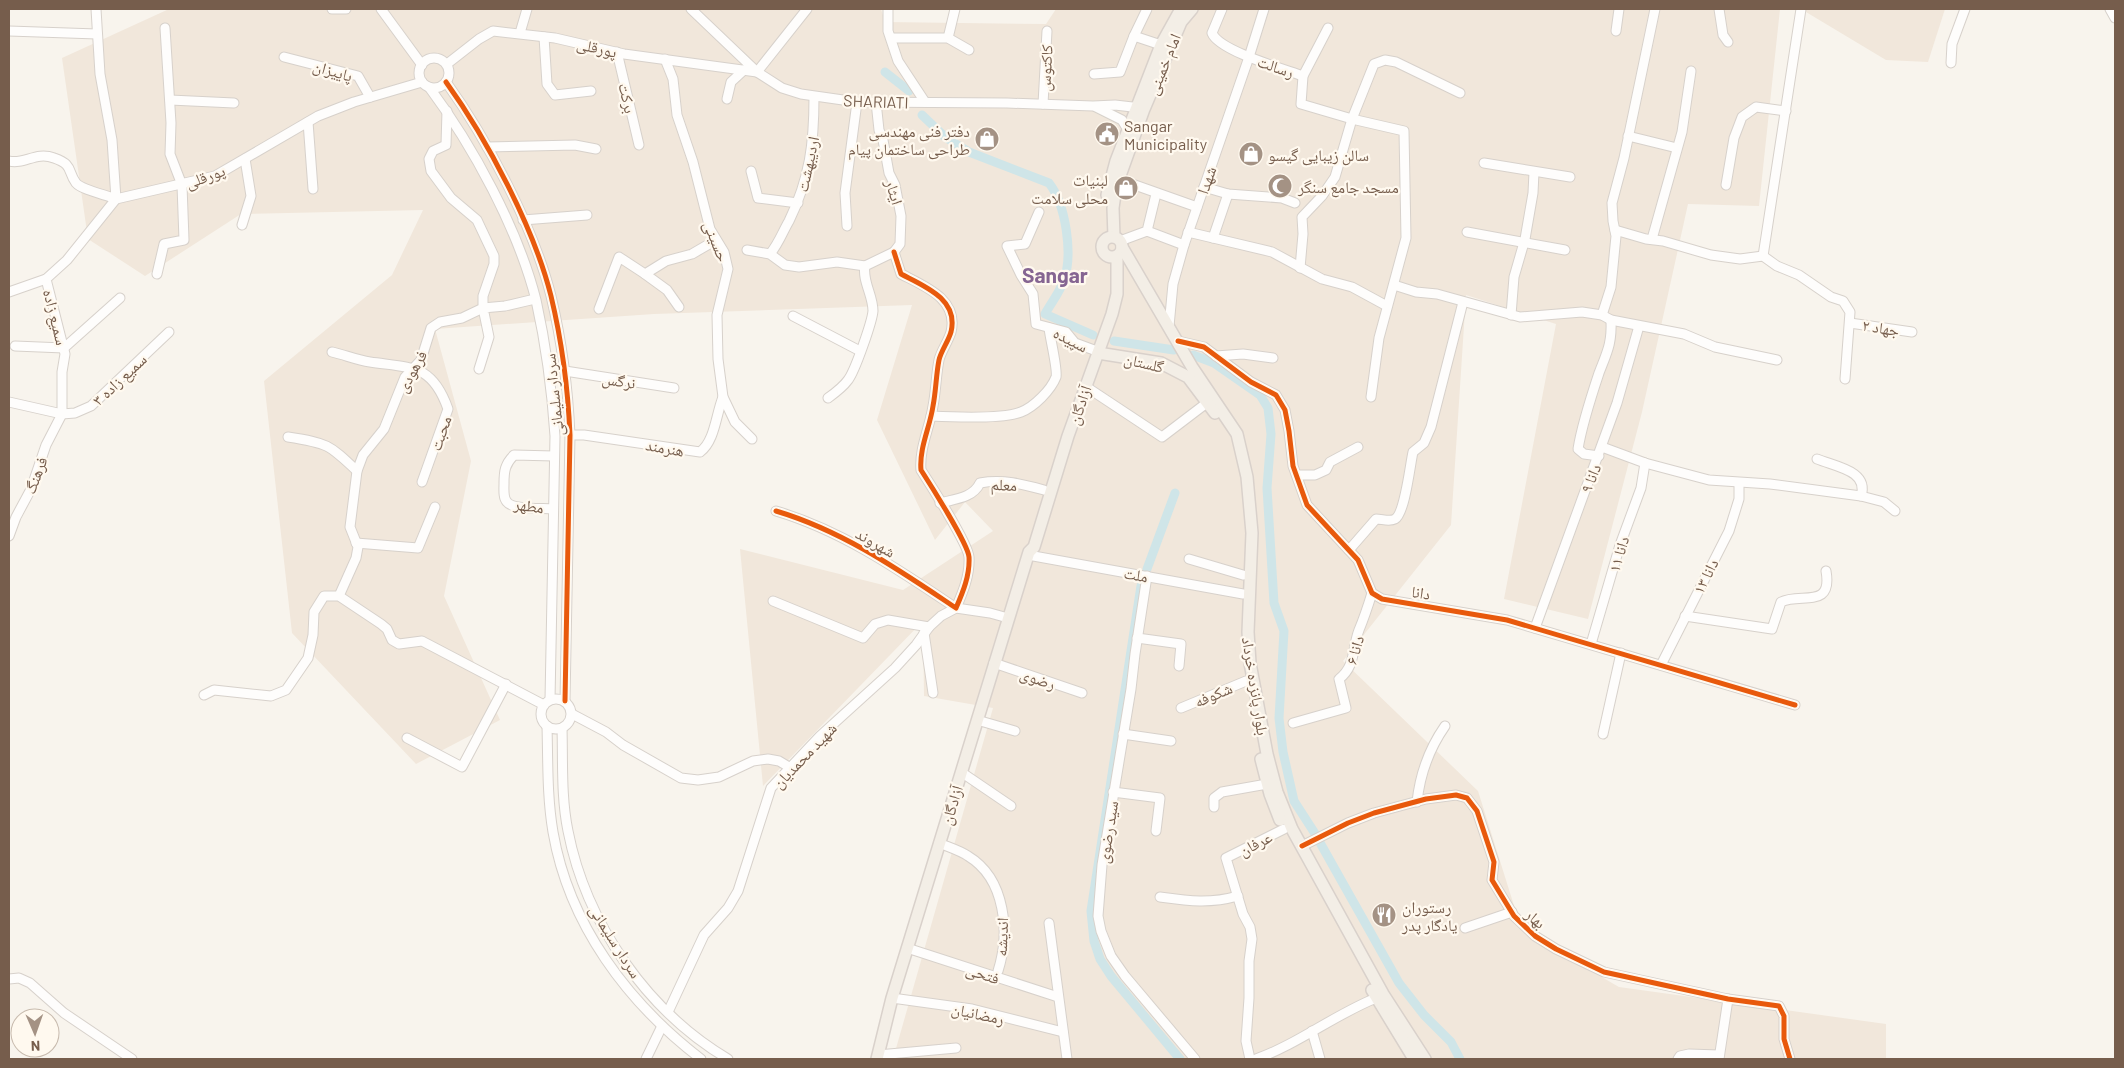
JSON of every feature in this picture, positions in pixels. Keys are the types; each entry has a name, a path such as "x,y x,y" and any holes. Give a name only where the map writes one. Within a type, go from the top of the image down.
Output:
{"main road":[{"name":"امام خمینی","path":"1115,246 1113,208 1118,179 1161,45 1180,9"},
{"name":"امام خمینی","path":"1115,246 1108,186 1128,130 1141,108 1181,22 1192,9"},
{"name":"بلوار پانزده خرداد","path":"1115,246 1169,326 1192,367 1237,434 1247,477 1252,533 1240,632 1246,681 1267,784 1284,829 1376,998 1414,1059"},
{"name":"آزادگان","path":"878,1057 892,998 1008,618 1029,554 1034,546 1096,352 1117,294 1115,246"},
{"name":"آزادگان","path":"1029,554 1028,545 1044,490 1079,385 1096,352"},
{"name":"گلستان","path":"1096,352 1161,363 1188,377"},
{"name":"بلوار پانزده خرداد","path":"1188,377 1208,402 1230,436 1239,478 1244,533 1243,575 1250,663 1267,754 1277,792 1302,846 1383,994 1424,1059"}],"street":[{"path":"9,292 46,279 67,260 116,199 112,140 100,74 96,9"},
{"path":"332,9 346,9"},
{"path":"381,9 422,64"},
{"path":"520,33 527,9"},
{"name":"SHARIATI","path":"691,9 757,72 782,88 814,96 858,102 1093,106 1115,104 1141,108"},
{"path":"757,72 807,9"},
{"path":"888,9 888,31 898,61 925,102"},
{"path":"948,38 955,9"},
{"path":"1094,74 1120,72 1147,9"},
{"name":"رسالت","path":"1222,9 1212,33 1214,38 1249,57 1303,76"},
{"name":"شهدا","path":"1169,326 1173,284 1184,245 1264,9"},
{"path":"1616,31 1619,9"},
{"path":"1602,315 1611,287 1616,236 1612,203 1655,9"},
{"path":"1719,9 1723,35 1728,42"},
{"path":"1764,256 1801,9"},
{"path":"1951,63 1952,44 1965,9"},
{"path":"2110,9 2115,18"},
{"path":"157,274 164,244 184,240 182,185 170,154 170,100 165,28"},
{"path":"1328,28 1303,76 1302,104 1352,120 1404,131 1406,238 1379,338 1371,397"},
{"path":"9,31 97,34"},
{"name":"کاکتوس","path":"1044,104 1047,31"},
{"name":"پورقلی","path":"447,64 479,39 493,32 520,33 617,52 757,72"},
{"path":"1134,36 1161,45"},
{"path":"544,37 548,84 555,95 591,91"},
{"path":"891,38 948,38 968,50"},
{"name":"برکت","path":"617,52 638,145"},
{"name":"پاییزان","path":"284,57 358,76 370,97"},
{"path":"434,58 447,64 449,73 446,82 439,87 426,85 419,74 422,64 429,59 434,58"},
{"name":"حسینی","path":"666,59 673,79 677,115 693,162 710,229 724,252 728,269 717,315 718,359 722,377 722,397"},
{"path":"1300,268 1303,234 1302,218 1322,196 1335,177 1352,120 1374,64 1385,60 1396,62 1460,93"},
{"path":"727,98 731,82 744,70"},
{"path":"1652,239 1678,148 1691,71"},
{"name":"سردار سلیمانی","path":"446,82 487,148 523,220 550,295 565,371 570,435 565,701"},
{"name":"پورقلی","path":"116,199 215,176 318,116 370,97 426,85"},
{"name":"سردار سلیمانی","path":"426,85 447,111 473,155 509,226 535,299 553,401 553,508 547,702"},
{"name":"اردیبهشت","path":"770,254 779,243 804,187 814,126 814,96"},
{"path":"170,100 234,103"},
{"path":"847,226 845,193 858,102"},
{"name":"ایثار","path":"876,102 889,174 895,185 901,216 900,244 894,252"},
{"name":"SHARIATI","path":"1093,106 1122,120 1128,130"},
{"path":"1726,185 1734,138 1742,117 1756,106 1786,111"},
{"path":"447,111 446,146 433,151 429,158 431,171 451,198 477,220 494,256 494,264 483,296 483,308 489,337 479,369"},
{"path":"308,122 313,188"},
{"path":"1628,136 1678,148"},
{"path":"487,148 575,145 596,149"},
{"path":"9,161 15,163 38,155 64,161 72,170 76,183 84,188 116,199"},
{"path":"242,225 251,196 245,159"},
{"path":"1484,163 1570,177"},
{"path":"751,171 758,198 798,203"},
{"path":"1511,315 1514,277 1533,193 1534,172"},
{"path":"1118,179 1197,207"},
{"path":"1204,187 1228,194 1282,198 1295,203"},
{"path":"1147,232 1156,194"},
{"path":"1213,238 1228,194"},
{"name":"سپیده","path":"1040,212 1025,244 1007,246 1021,276 1033,294 1036,324 1066,332 1075,343 1096,352"},
{"path":"523,220 587,215"},
{"path":"1615,230 1710,255 1740,259 1764,256 1777,266 1799,275 1831,297 1843,301 1850,312 1845,379"},
{"path":"1115,246 1147,232 1184,245"},
{"path":"1188,232 1272,252 1322,279 1352,287 1387,306"},
{"path":"1467,232 1523,244 1565,250"},
{"path":"645,274 666,262 692,254 716,240"},
{"path":"747,250 770,254 785,265 799,267 837,262 865,266 894,252 901,274 931,289 947,306 952,317 947,343 939,359 931,416 920,457 920,470 965,542 969,555 965,589 956,608 990,613 1008,618"},
{"path":"599,309 619,257 667,290 679,307"},
{"path":"828,398 849,379 873,312 871,295 864,272 865,266"},
{"name":"سمیع زاده","path":"46,279 65,354 62,372 62,414"},
{"path":"1394,285 1416,292 1438,294 1520,318 1582,312 1602,315 1611,320 1684,334 1715,347 1777,360"},
{"path":"15,346 64,348 120,298"},
{"name":"فرهودی","path":"340,596 356,558 358,547 350,528 357,471 363,455 384,429 404,377 421,360 431,328 440,322 462,318 483,308 505,306 535,299"},
{"path":"1349,550 1376,519 1392,520 1398,517 1402,508 1413,452 1424,443 1431,427 1463,302"},
{"path":"793,316 860,351"},
{"path":"1611,320 1612,335 1608,354 1600,372 1580,434 1578,449 1584,454 1600,452 1709,480 1770,484 1861,496 1884,502 1895,511"},
{"name":"جهاد ۲","path":"1850,323 1912,332"},
{"name":"دانا ۹","path":"1535,628 1600,452 1628,368 1639,326"},
{"path":"931,416 969,417 1005,414 1020,412 1035,403 1050,388 1057,376 1049,328"},
{"name":"سمیع زاده ۳","path":"62,414 75,413 91,406 169,332"},
{"path":"1178,341 1204,347 1251,382 1276,395 1285,410 1290,431 1293,466 1307,505 1358,560 1372,593"},
{"path":"332,352 368,361 414,367"},
{"path":"1216,356 1243,354 1273,358"},
{"name":"محبت","path":"414,367 424,373 439,387 448,409 422,482"},
{"name":"نرگس","path":"565,371 674,388"},
{"path":"1085,386 1162,436 1208,402"},
{"path":"722,397 735,422 752,439"},
{"name":"هنرمند","path":"570,435 584,435 686,452 700,452 706,448 711,436 722,397"},
{"path":"9,402 62,414"},
{"name":"فرهنگ","path":"9,536 16,516 31,489 46,445 62,414"},
{"path":"288,437 322,442 333,448 357,471"},
{"path":"1297,475 1315,475 1326,470 1330,462 1358,447"},
{"name":"مطهر","path":"553,508 514,506 507,502 504,493 504,474 507,462 514,455 554,456"},
{"path":"1817,459 1861,478 1864,486 1861,496"},
{"name":"دانا ۱۱","path":"1591,644 1620,545 1641,488 1645,463"},
{"name":"معلم","path":"940,503 968,495 976,491 980,484 987,482 1014,481 1044,490"},
{"name":"دانا ۱۳","path":"1661,665 1728,530 1739,500 1739,483"},
{"path":"356,543 418,548 435,507"},
{"name":"شهروند","path":"776,511 831,531 877,555 956,608"},
{"name":"ملت","path":"1029,554 1246,594"},
{"path":"1189,559 1243,575"},
{"path":"1686,616 1772,629 1781,602 1788,599 1817,598 1824,592 1828,580 1826,571"},
{"name":"سید رضوی","path":"1147,576 1124,734 1102,865 1098,916 1106,946 1126,976 1195,1059"},
{"name":"دانا","path":"1372,593 1382,599 1507,620 1795,705"},
{"name":"دانا ۶","path":"1293,723 1346,708 1339,679 1346,674 1352,664 1358,632 1366,615 1372,593"},
{"path":"204,694 214,690 271,696 286,690 308,658 314,612 319,602 324,596 340,596 381,624 387,629 392,640 399,644 422,641 506,684 547,702"},
{"path":"773,602 863,638 875,624 888,620 927,630 933,693"},
{"name":"شهید محمدیان","path":"668,1012 704,935 728,908 738,891 771,788 789,767 895,668 941,616 956,608"},
{"path":"1137,638 1181,644 1179,666"},
{"path":"1603,734 1621,653"},
{"name":"رضوی","path":"994,663 1082,693"},
{"name":"شکوفه","path":"1181,708 1246,681"},
{"path":"407,738 462,767 506,684"},
{"path":"558,698 565,701 570,706 572,714 567,725 554,729 547,726 542,720 541,712 547,702 558,698"},
{"path":"572,714 606,732 623,745 681,778 698,780 719,777 753,761 768,759 789,767"},
{"path":"977,720 1015,732"},
{"name":"سردار سلیمانی","path":"547,726 548,797 553,833 562,869 577,908 596,944 614,972 636,1000 662,1026 701,1059"},
{"path":"1416,802 1424,766 1435,739 1444,726"},
{"name":"سردار سلیمانی","path":"562,728 563,796 568,830 576,865 590,902 627,964 648,990 668,1012 714,1051 728,1059"},
{"path":"1124,734 1171,741"},
{"path":"961,772 1011,806"},
{"path":"1214,808 1214,798 1222,792 1267,784"},
{"path":"1113,792 1160,798 1156,831"},
{"name":"بهار","path":"1302,846 1374,813 1416,802 1456,795 1467,798 1477,811 1494,862 1492,880 1512,912 1536,936 1604,972 1728,998 1779,1006 1784,1016 1784,1039 1790,1059"},
{"name":"عرفان","path":"1238,896 1226,858 1284,829"},
{"name":"اندیشه","path":"939,843 968,856 985,870 996,891 1003,912 1004,938 1004,953 998,971"},
{"path":"1160,897 1202,903 1221,901 1238,896 1250,927 1252,939 1249,961 1246,1041 1250,1059"},
{"path":"1465,928 1512,912"},
{"path":"1049,922 1067,1059"},
{"name":"فتحی","path":"907,948 1058,998"},
{"path":"9,979 19,978 30,983 64,1013 132,1059"},
{"name":"رمضانیان","path":"892,998 972,1009 1063,1032"},
{"path":"1256,1059 1275,1051 1356,1006 1376,998"},
{"path":"1678,1059 1680,1056 1689,1054 1719,1057 1728,998"},
{"path":"646,1059 662,1026"},
{"path":"1312,1031 1320,1059"},
{"path":"878,1057 956,1048"}],"shaded area":[{"path":"169,9 881,9 885,22 1046,24 1056,9 1780,9 1759,206 1688,204 1642,412 1588,619 1504,599 1556,324 1466,295 1451,525 1343,661 1478,791 1522,931 1619,987 1886,1024 1886,1059 893,1059 993,708 924,696 923,621 763,786 740,549 903,590 993,531 965,502 935,540 877,420 912,305 654,314 435,329 471,461 444,596 500,720 416,764 292,633 264,381 392,275 423,210 241,214 145,276 88,239 62,58"},
{"path":"1801,9 1945,9 1928,62 1886,60"}],"waterway":[{"path":"885,72 909,91"},
{"path":"922,115 945,137 969,152 1049,183 1055,192 1064,217 1068,257 1064,280 1045,314 1093,335"},
{"path":"1114,341 1174,350"},
{"path":"1193,355 1214,363 1260,395 1268,408 1271,434 1267,488 1274,603 1284,631 1279,718 1283,752 1294,801 1314,832 1399,983 1424,1015 1451,1042 1460,1059"},
{"path":"1147,569 1175,493"},
{"path":"1141,586 1091,911 1094,941 1100,959 1111,976 1180,1059"}],"cycle path":[{"path":"446,82 493,157 521,213 543,270 551,296 558,331 568,400 570,435 565,701"},
{"path":"776,511 801,519 847,540 892,566 956,608 967,577 969,557 956,527 921,470 923,446 933,406 939,360 951,332 952,321 950,311 938,295 920,283 901,274 894,252"},
{"path":"1178,341 1204,347 1251,382 1276,395 1285,410 1293,466 1307,505 1358,560 1372,593 1382,599 1507,620 1795,705"},
{"path":"1302,846 1348,823 1374,813 1426,799 1456,795 1467,798 1477,811 1494,862 1492,880 1514,916 1535,936 1556,949 1604,972 1728,999 1779,1006 1784,1016 1784,1039 1790,1059"}],"place":[{"name":"Sangar Municipality","path":"1107,134"},
{"name":"دفتر فنی مهندسی طراحی ساختمان پیام","path":"987,139"},
{"name":"سالن زیبایی گیسو","path":"1251,154"},
{"name":"مسجد جامع سنگر","path":"1280,186"},
{"name":"لبنیات محلی سلامت","path":"1126,188"},
{"name":"رستوران یادگار پدر","path":"1384,915"}],"district":[{"name":"Sangar","path":"1055,274"}]}
